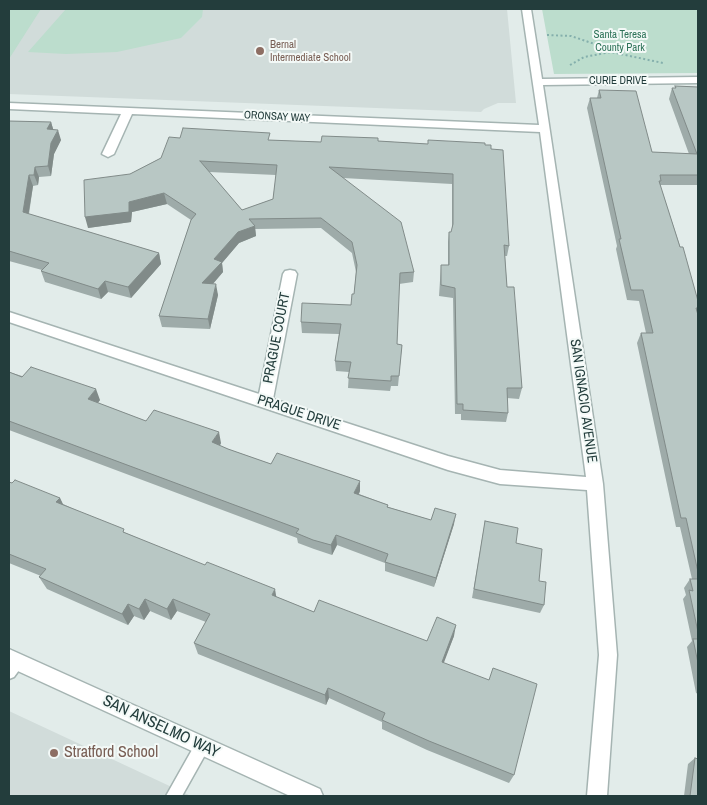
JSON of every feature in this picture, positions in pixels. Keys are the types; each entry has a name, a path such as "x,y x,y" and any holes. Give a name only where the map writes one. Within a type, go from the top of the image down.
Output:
{"street":[{"name":"SAN IGNACIO AVENUE","path":"526,9 545,129 595,484 608,655 597,796"},
{"name":"CURIE DRIVE","path":"538,82 698,80"},
{"name":"ORONSAY WAY","path":"9,106 545,129"},
{"path":"108,154 128,111"},
{"name":"PRAGUE COURT","path":"265,402 290,274"},
{"name":"PRAGUE DRIVE","path":"9,317 448,463 500,477 595,484"},
{"name":"SAN ANSELMO WAY","path":"12,664 312,796"}],"lane":[{"path":"174,796 202,746"}],"path":[{"path":"530,34 571,36 598,43 623,54"},
{"path":"538,82 584,57 611,52 668,64"}],"shaded area":[{"name":"Bernal Intermediate School","path":"9,9 507,9 516,103 498,103 481,112 9,94"},
{"name":"Stratford School","path":"9,711 191,796 9,796"}],"green space":[{"path":"9,9 41,9 9,59"},
{"path":"66,9 203,9 202,17 181,38 117,52 66,54 28,52"},
{"name":"Santa Teresa County Park","path":"542,9 698,9 698,73 554,74"}],"building":[{"path":"675,86 698,87 698,175 660,175 661,181 659,181 680,247 683,247 698,301 698,308 696,308 698,315 698,572 686,518 681,518 641,333 653,333 643,290 631,290 590,98 601,98 599,90 636,91 652,152 697,154 672,88 676,88"},
{"path":"9,121 51,122 47,129 58,130 51,143 48,166 35,167 34,175 29,175 23,212 159,253 128,287 105,281 98,289 41,271 49,263 9,251"},
{"path":"183,128 270,133 268,140 321,142 322,136 378,138 378,141 428,144 428,140 485,143 485,145 491,145 491,149 503,150 509,246 504,245 507,287 514,287 522,388 507,388 508,413 463,410 463,404 457,404 455,288 441,285 441,265 449,265 449,232 451,232 453,224 453,174 329,167 401,222 414,272 400,273 397,344 402,345 399,376 391,376 391,381 348,378 351,362 335,361 341,324 301,322 302,303 351,305 352,294 354,294 357,265 352,242 321,218 249,219 255,226 238,232 214,259 222,262 202,283 216,284 208,319 159,316 191,220 196,214 164,193 129,202 129,212 85,217 84,180 130,174 161,158 169,137 180,138","holes":["200,161 277,165 273,199 242,210"]},
{"path":"31,367 96,389 88,399 146,421 154,410 219,432 212,442 271,464 277,453 360,481 354,493 388,505 387,507 431,520 435,508 456,514 436,578 385,562 388,554 336,535 331,545 313,540 296,533 299,529 9,421 9,372 22,377"},
{"path":"15,480 60,498 56,502 124,529 123,532 205,565 207,562 275,589 272,595 314,612 319,600 427,641 437,617 456,625 442,662 489,680 493,668 537,684 514,775 382,720 385,713 328,688 325,695 194,643 210,614 173,599 167,609 145,599 139,609 128,604 122,614 39,577 46,569 9,554 9,482 12,483"},
{"path":"485,521 518,528 516,543 542,549 539,581 546,582 544,605 474,589"},
{"path":"690,579 698,579 698,632 689,590 693,591"},
{"path":"693,639 698,639 698,663"},
{"path":"695,758 698,759 698,796 690,796"}],"place":[{"name":"Bernal Intermediate School","path":"260,51"},
{"name":"Stratford School","path":"54,753"}]}
